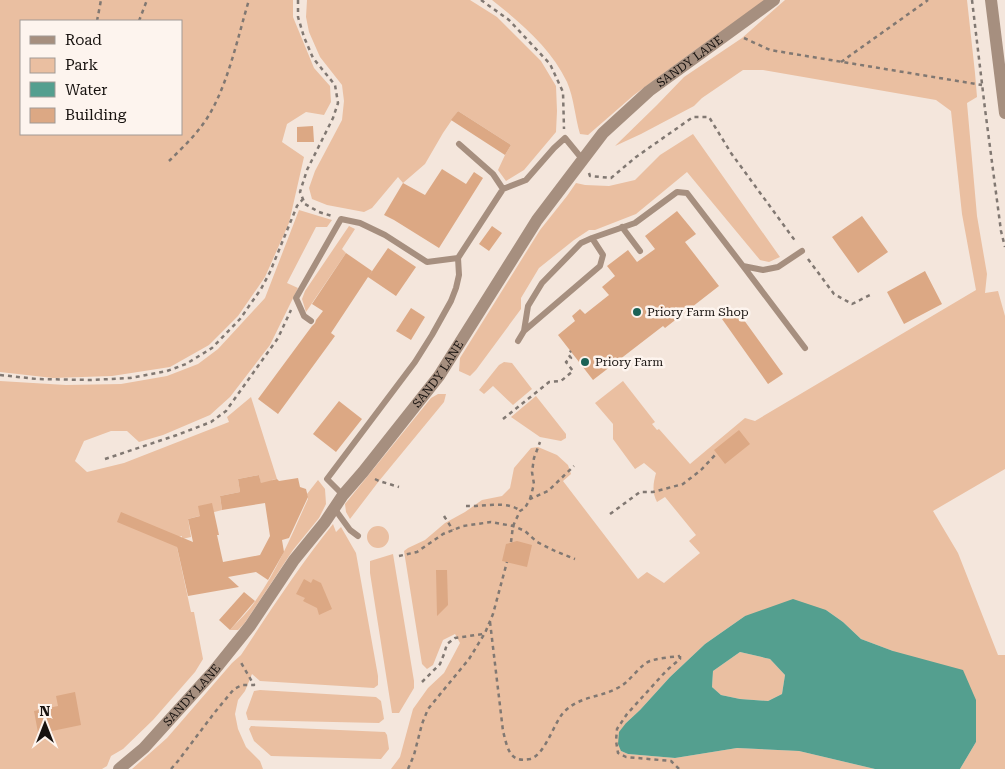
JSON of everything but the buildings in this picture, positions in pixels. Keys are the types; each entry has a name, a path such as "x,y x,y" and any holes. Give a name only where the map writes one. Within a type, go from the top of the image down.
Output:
{"street":[{"name":"SANDY LANE","path":"119,769 144,748 213,672 250,626 294,560 343,495 439,376 537,220 603,133 649,90 774,0"},
{"path":"992,0 1005,113"}],"lane":[{"path":"343,495 327,479 415,362 432,335 456,288 459,275 458,258 503,189 526,180 564,138 583,160"},
{"path":"459,144 492,174 503,189"},
{"path":"524,331 528,306 542,283 581,244 592,238 635,223 677,192 687,193 805,348"},
{"path":"311,321 304,316 296,298 341,218 360,223 386,235 427,262 458,258"},
{"path":"622,228 640,251"},
{"path":"518,341 524,331 600,266 603,255 592,238"},
{"path":"743,266 764,270 778,267 802,251"},
{"path":"334,508 350,530 358,536"}],"path":[{"path":"97,20 101,0"},
{"path":"139,20 147,0"},
{"path":"169,161 200,128 216,104 249,0"},
{"path":"298,0 298,17 304,37 314,58 335,86 338,103 333,118 307,170 300,192 305,204 319,212 341,218"},
{"path":"481,0 509,20 550,64 564,92 564,138"},
{"path":"841,62 928,0"},
{"path":"972,0 1001,231 1005,247"},
{"path":"731,32 770,50 982,86"},
{"path":"583,160 590,176 610,178 636,157 694,117 709,117 731,153 834,294 852,304 872,294"},
{"path":"0,375 37,379 91,380 130,378 167,371 186,364 212,348 245,312 270,272 297,206 302,199"},
{"path":"105,459 211,422 226,411 278,338 296,298"},
{"path":"503,419 549,382 560,381 572,371 566,362 571,358 568,354 571,351"},
{"path":"511,542 514,526 520,511 525,508 530,499 534,484 532,472 534,458 540,442"},
{"path":"610,514 640,492 653,492 683,484 717,454"},
{"path":"530,499 548,491 574,466"},
{"path":"363,472 379,481 399,487"},
{"path":"466,506 495,505 516,507 520,511"},
{"path":"444,516 453,530"},
{"path":"399,556 417,552 443,534 463,526 491,522 514,526 525,531 537,542 575,559"},
{"path":"408,769 428,709 469,659 485,633 490,622 507,562"},
{"path":"490,622 505,739 511,754 516,758 523,760 533,758 540,753 563,713 576,703 592,696 611,692 622,686 648,661 680,656 680,659 627,714 617,728 616,741 618,753 626,757 671,761 679,769"},
{"path":"422,682 440,664 447,644 455,638 485,633"},
{"path":"171,769 234,689 242,685 254,685 238,658 229,652"}],"green space":[{"path":"0,0 293,0 293,17 314,68 330,86 331,102 324,115 306,112 287,124 282,142 304,157 289,223 265,277 238,316 209,345 170,367 112,376 53,378 0,372"},
{"path":"307,0 470,0 497,17 541,61 556,86 556,132 524,170 506,181 498,170 511,145 458,111 425,164 403,183 398,177 372,208 364,212 327,205 312,199 309,188 315,171 342,120 344,101 342,85 320,57 309,32 306,17"},
{"path":"492,0 766,0 634,95 588,135 580,134 567,82 553,58 524,27"},
{"path":"785,0 967,0 977,97 967,103 977,216 987,274 985,293 998,291 1005,316 1005,469 933,511 958,553 998,655 1005,655 1005,769 960,769 976,742 893,651 861,639 843,622 826,610 745,616 705,644 626,723 621,751 628,754 675,758 737,748 799,751 875,769 391,769 400,757 413,709 428,688 444,673 460,643 455,634 443,640 433,665 427,669 422,664 404,551 425,540 445,523 482,500 502,496 510,488 514,468 531,448 538,447 557,455 568,465 571,474 563,481 638,579 647,572 664,583 700,553 689,541 696,535 665,497 657,502 654,495 656,473 644,463 635,469 613,439 613,424 595,403 623,381 655,422 652,424 657,430 659,429 690,464 745,418 755,421 976,290 962,214 951,111 936,100 763,70 743,70 702,98 694,106 615,146 684,77 742,38"},
{"path":"693,134 780,257 769,262 760,260 687,172 636,214 595,230 589,230 539,268 521,298 521,309 476,370 470,376 459,371 460,358 540,230 576,183 609,186 635,180 660,155"},
{"path":"299,210 332,220 327,227 316,227 287,283 298,288 270,345 230,397 210,415 163,435 139,442 127,431 111,431 84,441 75,461 87,472 124,463 229,422 227,417 251,397 277,479 272,480 273,486 262,489 259,475 238,479 240,492 220,496 222,510 188,519 191,537 182,539 182,536 175,538 191,612 194,612 203,659 195,672 153,720 123,749 111,756 107,766 102,769 0,769 0,381 66,385 121,384 167,376 198,364 218,349 265,298"},
{"path":"349,226 355,229 342,249 346,253 306,312 302,299 305,291"},
{"path":"504,362 512,363 532,389 513,405 493,386 484,394 479,390 499,365"},
{"path":"438,394 446,394 444,402 350,519 346,512 345,504 431,398"},
{"path":"536,396 566,434 566,438 561,441 540,437 511,417"},
{"path":"318,480 325,489 326,504 319,518 293,550 244,624 238,630 230,630 247,612 264,588 284,551 308,499 307,494"},
{"path":"333,524 336,532 341,527 356,553 378,685 374,688 260,681 252,674 245,691 238,700 235,714 238,729 246,747 260,761 263,769 132,769 167,738 241,655 297,572"},
{"path":"378,526 386,529 389,537 386,545 378,548 370,545 367,537 370,529"},
{"path":"393,554 414,681 414,688 399,713 392,713 370,573 370,561"},
{"path":"740,652 770,659 785,675 782,694 768,701 740,699 721,695 712,687 713,671"},
{"path":"254,691 376,697 381,701 384,719 379,723 248,720 246,713"},
{"path":"251,726 385,732 389,749 381,759 271,756 254,741 249,729"}],"water":[{"path":"793,599 826,610 843,622 861,639 893,651 963,670 976,700 976,742 960,769 875,769 799,751 737,748 675,758 628,754 621,751 618,744 619,732 626,723 705,644 745,616","holes":["740,652 770,659 785,675 782,694 768,701 740,699 721,695 712,687 713,671"]}],"place":[{"name":"Priory Farm Shop","path":"637,312"},
{"name":"Priory Farm","path":"585,362"}]}
